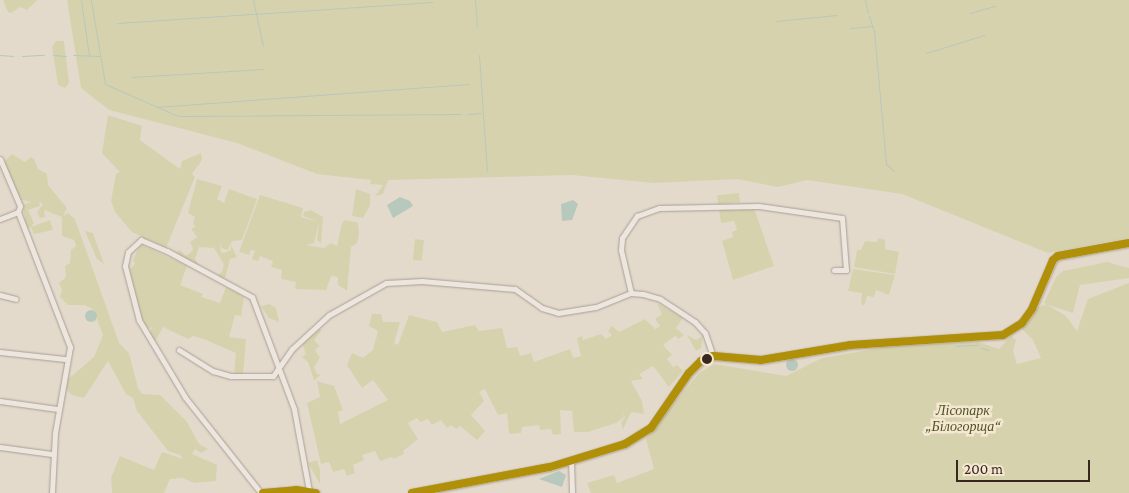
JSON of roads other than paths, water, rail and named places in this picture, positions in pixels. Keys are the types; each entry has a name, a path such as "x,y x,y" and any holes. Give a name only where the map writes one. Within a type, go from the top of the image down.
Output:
{"street":[{"path":"0,159 20,206 18,212 70,347 65,359 52,454 52,493"},
{"path":"631,293 621,243 633,220 641,213 659,208 758,206 842,218 846,270 834,270"},
{"path":"0,219 18,212"},
{"path":"141,240 167,251 252,297 294,409 312,492 262,493 185,397 139,320 125,274 126,258 132,245 141,240"},
{"path":"412,493 571,462 625,444 644,434 689,373 700,361 713,356 761,360 851,345 1003,335 1022,323 1032,309 1052,262 1066,253 1129,243"},
{"path":"179,350 213,371 231,376 273,376 292,349 320,321 386,283 422,281 515,289 542,308 558,314 596,307 631,293 660,299 696,322 705,333 713,356"},
{"path":"0,296 16,299"},
{"path":"0,352 65,359"},
{"path":"0,401 58,409"},
{"path":"0,447 52,454"},
{"path":"571,462 572,493"}],"waterway":[{"path":"81,0 89,56"},
{"path":"91,0 105,84 178,116 461,114"},
{"path":"253,0 263,46"},
{"path":"475,0 477,27"},
{"path":"865,0 868,13"},
{"path":"117,23 432,2"},
{"path":"970,13 995,6"},
{"path":"776,21 837,15"},
{"path":"869,16 874,31 886,164 894,171"},
{"path":"850,28 873,26"},
{"path":"926,53 984,35"},
{"path":"0,55 13,56"},
{"path":"22,56 44,55"},
{"path":"53,55 66,56"},
{"path":"73,55 99,56"},
{"path":"479,55 487,171"},
{"path":"132,77 264,69"},
{"path":"156,107 469,84"},
{"path":"468,114 481,113"},
{"path":"956,346 978,345"},
{"path":"981,348 989,350"},
{"path":"659,423 670,407"}],"park label":[{"name":"Лісопарк „Білогорща“","path":"963,418"}]}
